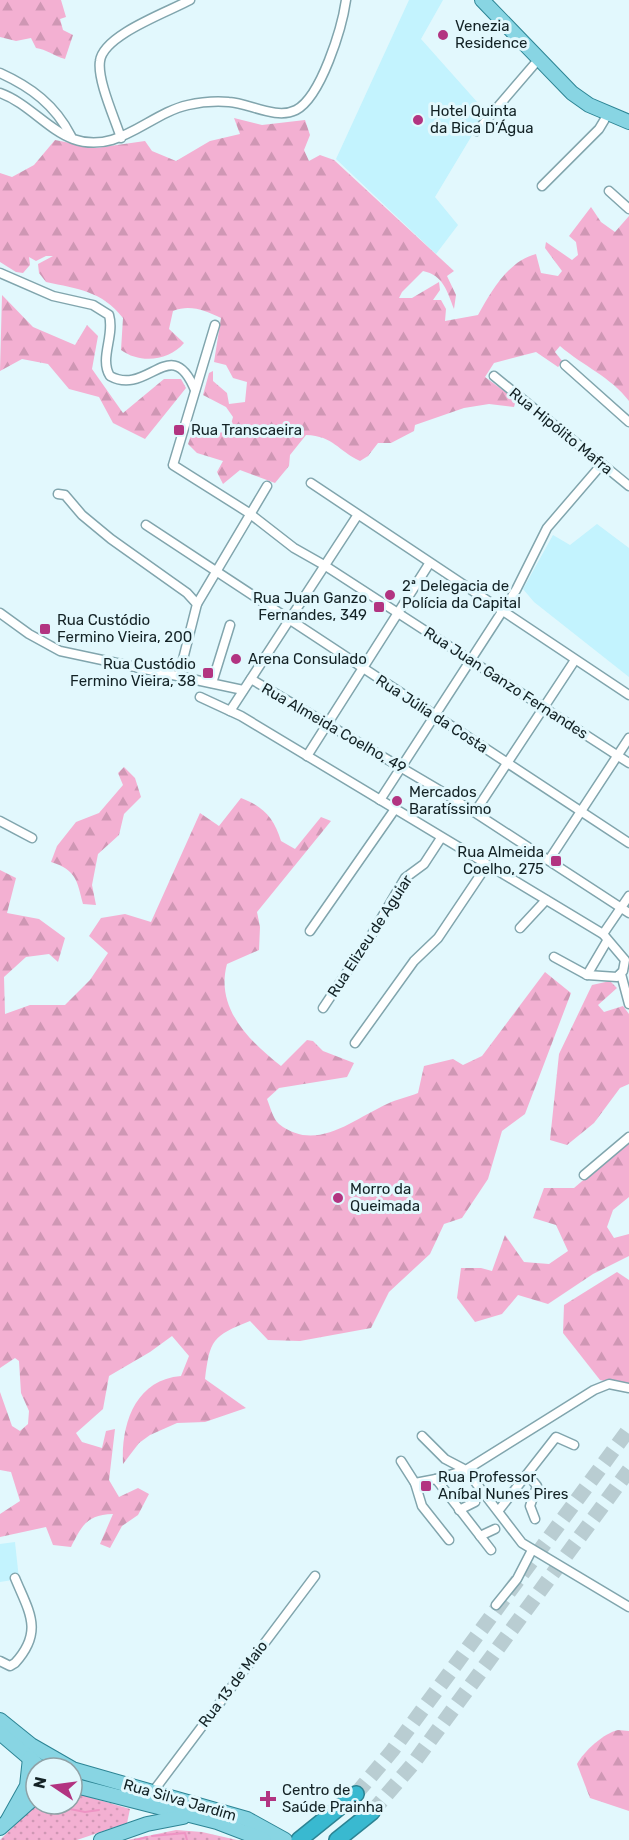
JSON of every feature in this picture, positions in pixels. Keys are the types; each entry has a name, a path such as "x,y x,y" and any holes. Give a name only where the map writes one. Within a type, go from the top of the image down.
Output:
{"highway":[{"path":"299,1840 344,1806 356,1794"},
{"path":"337,1840 367,1817"}],"main road":[{"path":"482,0 572,93 609,114 629,122"},
{"name":"Rua Silva Jardim","path":"0,1720 31,1745 50,1756"},
{"path":"0,1733 28,1756"},
{"name":"Rua Silva Jardim","path":"84,1773 144,1795 192,1816 242,1830 264,1840"},
{"name":"Rua Silva Jardim","path":"84,1787 144,1795 247,1819 285,1840"},
{"path":"4,1824 24,1791"},
{"path":"126,1830 135,1818 144,1795"},
{"path":"4,1824 24,1806"},
{"path":"101,1840 162,1820 192,1816"}],"street":[{"path":"121,138 100,70 104,50 119,36 190,0"},
{"path":"0,93 26,106 73,139 95,143 121,138 166,112 187,105 228,102 279,113 294,111 307,102 320,82 346,0"},
{"path":"477,131 487,125 538,60"},
{"path":"0,73 22,83 50,105 63,121 73,139"},
{"path":"542,186 599,129 609,114"},
{"path":"609,191 629,209"},
{"path":"0,273 43,293 93,305 109,315 111,331 105,363 110,376 124,382 133,382 158,367 175,366 190,377 195,390"},
{"path":"195,390 215,325"},
{"path":"565,366 629,422"},
{"name":"Rua Hipólito Mafra","path":"494,376 629,486"},
{"name":"Rua Juan Ganzo Fernandes","path":"195,390 173,465 249,513 294,548 629,763"},
{"path":"380,800 502,612 547,528 602,464"},
{"path":"311,483 357,516 629,695"},
{"path":"179,675 196,604 267,486"},
{"path":"58,494 65,495 98,528 187,593 196,604"},
{"path":"230,711 357,516"},
{"name":"Rua Júlia da Costa","path":"146,525 629,843"},
{"path":"307,756 429,564"},
{"path":"0,613 29,634 60,651 243,690"},
{"path":"209,682 230,625"},
{"path":"475,812 575,660"},
{"name":"Rua Almeida Coelho, 49","path":"251,679 475,812 629,913"},
{"path":"200,698 230,711 307,756 605,938 625,960 621,974 629,1004"},
{"path":"549,860 629,738"},
{"path":"310,931 395,809"},
{"path":"0,821 32,838"},
{"name":"Rua Elizeu de Aguiar","path":"323,1008 369,939 405,878 424,864 441,838"},
{"path":"355,1043 414,961 438,938 487,865"},
{"path":"587,975 629,896"},
{"path":"520,928 546,900"},
{"path":"554,957 587,975 609,978 621,974"},
{"path":"584,1175 629,1137"},
{"path":"415,1483 466,1470 594,1390 609,1384 629,1388"},
{"path":"422,1436 445,1459 466,1470 499,1510 522,1544 629,1607"},
{"path":"499,1510 556,1437 574,1445"},
{"path":"401,1461 415,1483 422,1506 449,1540"},
{"path":"528,1475 537,1486 530,1504 535,1519"},
{"path":"436,1479 491,1550"},
{"path":"459,1510 476,1502"},
{"path":"480,1536 495,1528"},
{"path":"496,1605 518,1579 532,1550"},
{"name":"Rua 13 de Maio","path":"144,1795 315,1576"},
{"path":"0,1661 10,1665 15,1663 33,1631 33,1622 15,1578"}],"shaded area":[{"name":"Hotel Quinta da Bica D’Água","path":"409,0 443,0 421,39 486,112 435,197 458,225 436,254 336,159"},
{"path":"597,524 629,548 629,677 534,602 523,589 553,535 570,545"},
{"path":"15,1542 19,1579 0,1582 0,1544"}],"green space":[{"path":"0,0 61,0 66,17 60,19 63,30 73,35 65,59 36,48 31,38 16,41 0,37"},
{"path":"234,118 262,125 305,120 310,135 304,150 309,161 320,155 334,160 454,271 447,276 456,295 454,309 440,280 423,271 399,298 412,298 439,282 440,290 433,300 441,300 446,309 445,321 478,315 501,278 517,263 536,254 541,273 558,276 562,271 545,248 546,242 572,260 578,255 576,242 569,236 591,207 601,222 615,232 629,216 629,401 614,385 560,346 555,352 563,362 558,367 536,352 494,363 485,377 516,400 514,407 489,404 464,408 415,425 414,431 391,443 378,443 368,456 360,461 330,441 306,435 290,455 289,466 275,483 240,470 223,484 217,472 223,461 197,453 188,444 193,430 198,434 229,432 233,417 226,407 203,395 209,373 213,371 213,381 227,393 229,404 245,402 247,382 233,378 226,365 214,362 221,318 192,308 173,311 169,329 184,343 178,349 162,357 145,359 121,350 123,318 115,309 89,292 46,282 39,273 38,264 53,256 46,256 36,261 29,257 30,265 23,273 16,272 0,262 0,173 12,177 34,165 55,140 96,148 145,141 152,151 176,161 210,141 240,134"},
{"path":"2,295 33,327 75,345 87,325 98,336 92,369 123,413 164,379 181,379 186,388 145,439 113,423 99,397 69,389 48,364 22,359 0,371"},
{"path":"124,767 135,778 141,797 124,814 119,835 98,854 92,885 96,905 83,904 79,888 71,872 51,862 57,846 76,822 99,813 123,785 118,773"},
{"path":"241,798 262,809 275,826 281,841 295,849 321,817 331,821 257,912 260,927 259,950 227,964 226,995 230,1009 257,1046 281,1066 307,1040 313,1041 323,1051 354,1063 347,1077 279,1088 267,1099 273,1116 279,1124 293,1132 320,1135 347,1125 391,1102 418,1093 424,1066 453,1059 463,1065 482,1056 545,972 571,993 525,1114 502,1131 488,1179 462,1218 444,1224 430,1254 389,1292 371,1328 300,1341 268,1340 250,1321 228,1331 220,1336 211,1347 205,1379 246,1408 205,1422 177,1423 150,1435 139,1443 123,1464 125,1434 134,1406 152,1386 165,1379 181,1376 189,1356 172,1336 109,1376 103,1409 76,1433 82,1442 102,1448 106,1431 115,1429 109,1480 119,1497 138,1488 149,1494 138,1515 122,1526 110,1548 100,1544 113,1514 91,1519 82,1527 71,1547 53,1545 46,1527 0,1537 0,1514 20,1501 11,1472 0,1470 0,1392 12,1426 20,1431 28,1424 29,1411 21,1393 19,1361 15,1358 0,1368 0,870 16,878 7,913 39,919 65,938 58,962 49,954 26,957 4,977 5,1014 30,1005 65,1005 90,980 108,953 89,936 101,918 125,914 151,922 200,813 219,826"},
{"path":"610,981 617,988 598,1005 604,1012 623,1006 629,1014 629,1084 620,1088 594,1123 567,1145 550,1140 559,1054 592,985"},
{"path":"629,1141 629,1197 613,1210 607,1227 614,1238 629,1234 629,1256 593,1274 548,1304 518,1295 502,1314 475,1322 457,1298 461,1268 481,1268 492,1271 505,1235 524,1262 549,1264 568,1251 556,1225 533,1218 544,1188 574,1188"},
{"path":"617,1272 629,1280 629,1387 600,1380 563,1333 564,1305"},
{"path":"618,1730 629,1731 629,1811 590,1798 577,1764 595,1743"},
{"path":"84,1796 130,1809 127,1823 77,1840 0,1840 24,1816 84,1816"},
{"path":"176,1830 202,1832 237,1840 128,1840"}],"waterway":[{"path":"84,1812 99,1810"},
{"path":"152,1836 185,1833 187,1840"},
{"path":"136,1840 147,1837"}],"tunnel":[{"path":"356,1794 392,1751 629,1429"},
{"path":"372,1812 412,1765 629,1470"}],"place":[{"name":"Venezia Residence","path":"443,35"},
{"name":"Hotel Quinta da Bica D’Água","path":"418,120"},
{"name":"Rua Transcaeira","path":"179,430"},
{"name":"2ª Delegacia de Polícia da Capital","path":"390,595"},
{"name":"Rua Juan Ganzo Fernandes, 349","path":"379,607"},
{"name":"Rua Custódio Fermino Vieira, 200","path":"45,629"},
{"name":"Arena Consulado","path":"236,659"},
{"name":"Rua Custódio Fermino Vieira, 38","path":"208,673"},
{"name":"Mercados Baratíssimo","path":"397,801"},
{"name":"Rua Almeida Coelho, 275","path":"556,861"},
{"name":"Morro da Queimada","path":"338,1198"},
{"name":"Rua Professor Aníbal Nunes Pires","path":"426,1486"},
{"name":"Centro de Saúde Prainha","path":"268,1799"}]}
